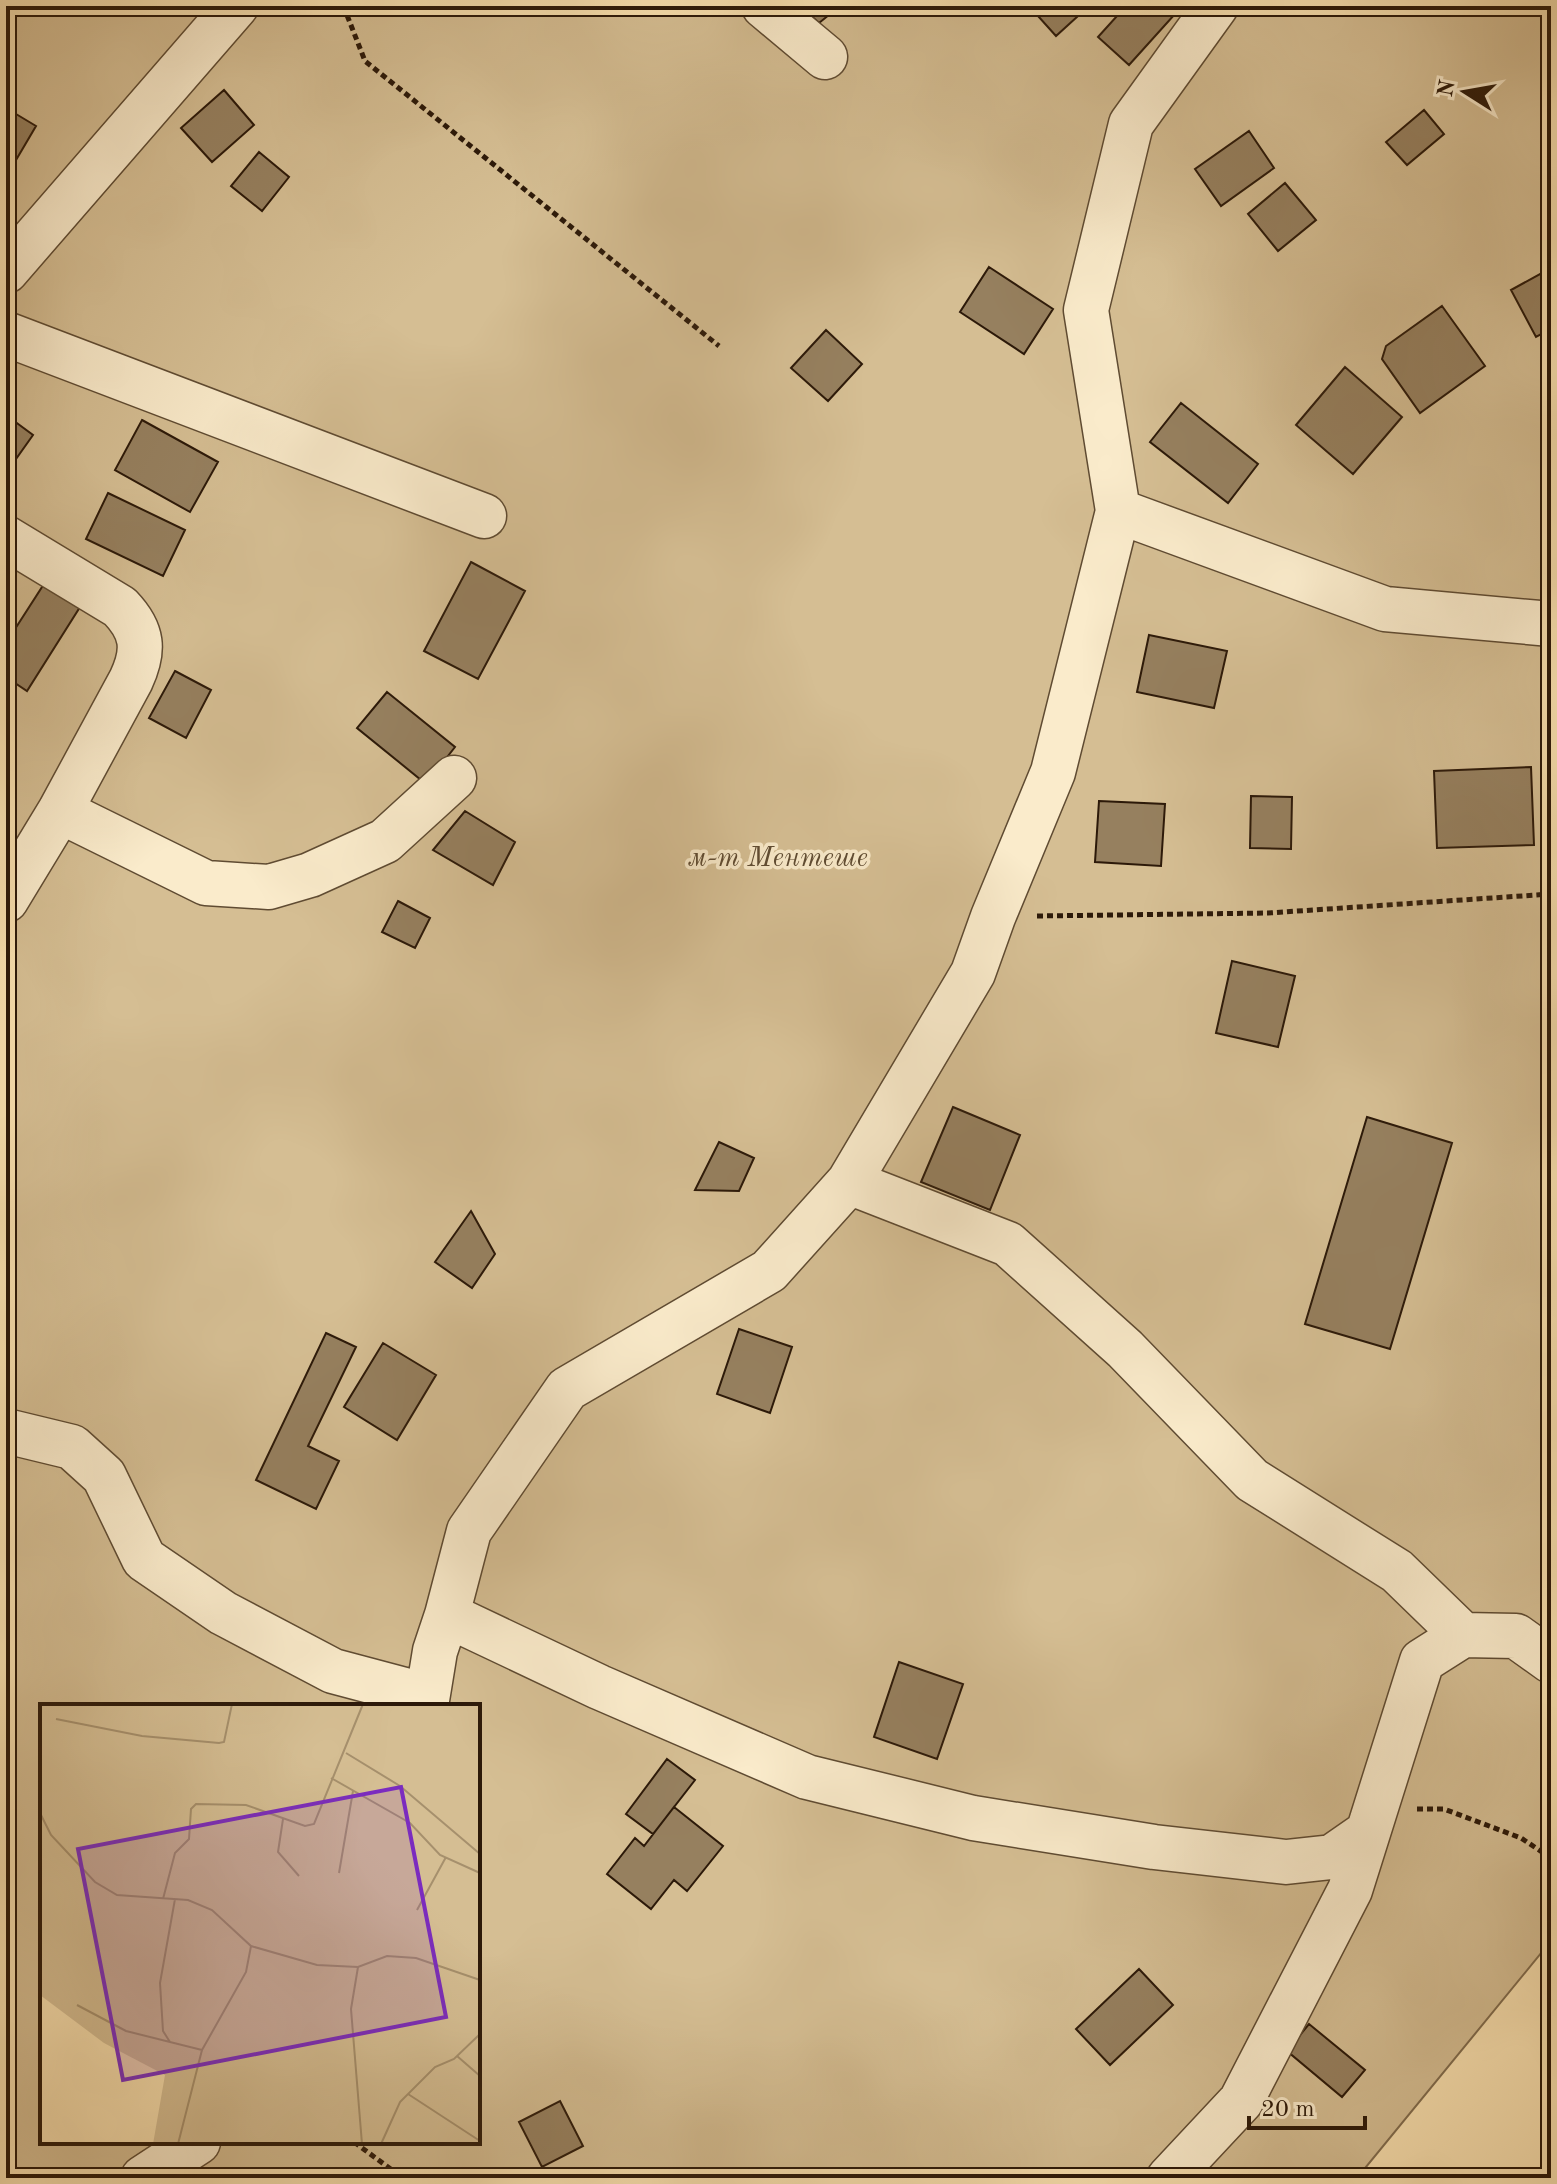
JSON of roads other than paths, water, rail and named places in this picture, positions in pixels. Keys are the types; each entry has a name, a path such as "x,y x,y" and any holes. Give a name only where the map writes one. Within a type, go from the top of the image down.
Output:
{"street":[{"path":"6,271 236,6"},
{"path":"764,6 825,57"},
{"path":"6,1431 72,1447 104,1476 144,1559 223,1613 333,1671 426,1701 435,1651 469,1531 567,1389 769,1271 849,1182 973,973 1053,772 1118,511 1086,310 1131,124 1216,6"},
{"path":"6,334 484,516"},
{"path":"1118,511 1385,609 1551,624"},
{"path":"6,538 120,607 139,634 141,650 138,666 60,811 6,900"},
{"path":"60,811 206,883 269,887 310,875 385,841 454,778"},
{"path":"849,1182 1008,1244 1125,1349 1252,1480 1397,1571 1463,1635"},
{"path":"447,1615 599,1687 807,1777 973,1818 1154,1847 1286,1862 1332,1857 1372,1820"},
{"path":"1169,2178 1241,2101 1350,1890 1422,1661 1463,1635 1516,1636 1551,1661"},
{"path":"143,2178 195,2144"}],"park label":[{"name":"м-т Ментeше","path":"778,856"}]}
